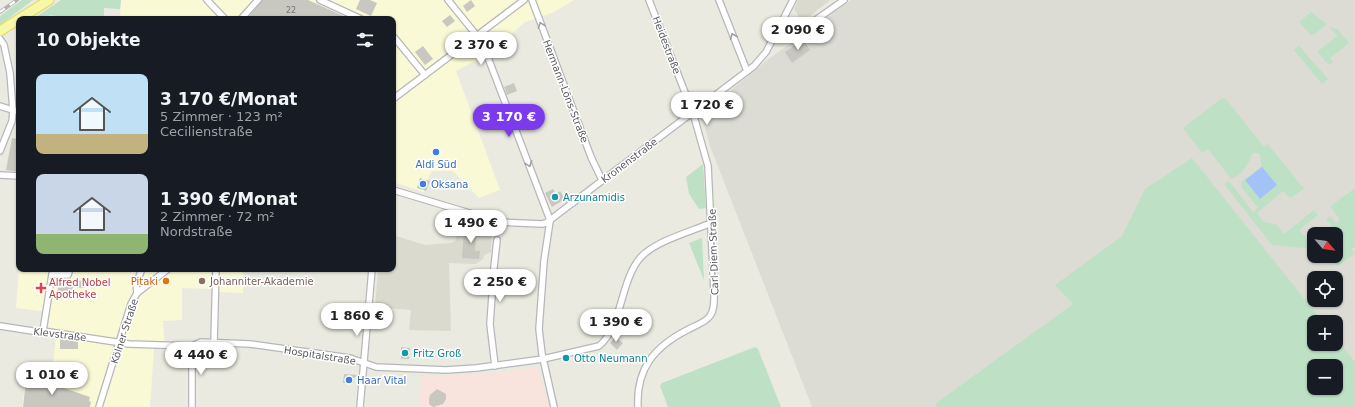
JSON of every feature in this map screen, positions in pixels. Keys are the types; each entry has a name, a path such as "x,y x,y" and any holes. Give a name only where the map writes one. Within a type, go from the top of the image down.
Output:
{"main road":[{"path":"35,8 41,0"},
{"path":"23,16 48,0"},
{"path":"0,31 16,20"}],"street":[{"path":"207,0 220,16"},
{"path":"244,16 258,0"},
{"path":"320,0 355,16"},
{"path":"448,0 482,42 550,220 544,261 539,315 540,344 554,407"},
{"path":"396,97 524,0"},
{"name":"Hermann-Löns-Straße","path":"532,0 591,157 602,180"},
{"name":"Heidestraße","path":"649,0 693,113"},
{"path":"719,0 747,72"},
{"name":"Kronenstraße","path":"550,220 747,72 766,52 793,0"},
{"path":"783,20 800,27 807,26 844,0"},
{"path":"0,39 4,45 16,111 0,151"},
{"path":"396,40 425,75"},
{"path":"0,106 16,111"},
{"name":"Carl-Diem-Straße","path":"638,407 639,384 642,372 648,361 668,341 707,319 714,306 708,166 693,113"},
{"path":"0,175 16,176"},
{"path":"396,191 499,222 542,224 550,220"},
{"name":"Hospitalstraße","path":"120,342 141,345 192,346 196,343 214,342 265,346 350,358 376,367 413,369 465,369 543,359 593,348 602,344 610,331 629,275 640,259 656,246 711,223"},
{"path":"494,366 490,324 497,240"},
{"path":"43,331 52,274 68,275 69,272"},
{"path":"137,293 136,284 141,272"},
{"name":"Kölner Straße","path":"99,407 137,293 164,272"},
{"path":"214,342 216,272"},
{"path":"360,407 372,272"},
{"name":"Klevstraße","path":"0,326 120,342"},
{"path":"192,346 192,407"}],"shaded area":[{"path":"22,0 33,0 0,25 0,16"},
{"path":"61,0 121,0 120,9 104,8 104,16 37,16"},
{"path":"121,0 574,0 552,13 525,22 506,39 510,50 493,57 473,62 456,71 500,190 479,198 453,171 431,171 424,192 396,183 396,16 120,16"},
{"path":"798,0 830,0 805,20 801,20 794,9"},
{"path":"851,0 1355,0 1355,407 812,407 710,146 702,116 708,109 770,58"},
{"path":"1311,12 1327,24 1315,34 1311,35 1299,22"},
{"path":"1329,26 1338,30 1349,43 1330,58 1333,62 1329,65 1317,52 1337,36"},
{"path":"1299,46 1328,79 1322,84 1294,50"},
{"path":"1222,98 1226,99 1264,147 1268,144 1304,189 1290,198 1283,191 1257,213 1264,222 1276,224 1284,234 1314,210 1318,215 1299,230 1307,239 1307,248 1272,245 1224,184 1229,181 1253,212 1258,208 1242,188 1241,182 1262,166 1259,153 1253,153 1245,169 1231,179 1208,149 1202,153 1183,128"},
{"path":"1192,158 1307,302 1307,307 1311,307 1317,315 1307,315 1307,351 1343,351 1343,347 1355,362 1355,407 938,407 935,404 1073,304 1055,285 1122,236 1145,189"},
{"path":"703,164 706,208 699,209 689,194 686,177"},
{"path":"1354,189 1355,190 1355,246 1351,249 1355,253 1343,262 1343,227 1333,227 1326,219 1330,216 1336,223 1340,220 1330,206"},
{"path":"461,223 470,225 471,223 492,230 491,252 484,255 483,259 476,264 449,263 451,331 409,330 411,310 375,307 378,272 396,272 396,236 425,245 450,243 455,241"},
{"path":"702,238 704,280 689,243"},
{"path":"1335,263 1342,263 1338,266"},
{"path":"19,272 243,272 243,293 220,292 211,289 182,288 182,320 163,321 165,348 154,348 150,407 22,407 27,372 52,375 56,336 47,335 50,312 16,308"},
{"path":"755,347 758,349 781,407 668,407 660,386 662,383"},
{"path":"537,367 549,407 419,407 422,376 496,373"}],"water":[{"path":"1262,167 1277,185 1260,199 1245,180"}],"building":[{"path":"262,0 308,0 343,16 249,16"},
{"path":"360,0 370,0 377,3 371,16 356,9"},
{"path":"471,0 475,6 467,12 463,6"},
{"path":"450,15 455,21 447,27 442,21"},
{"path":"803,39 810,50 792,63 785,52"},
{"path":"423,46 433,59 425,65 415,52"},
{"path":"514,83 517,91 507,95 504,87"},
{"path":"12,138 16,139 16,172 6,170"},
{"name":"Oksana","path":"420,178 430,181 426,191 417,188"},
{"name":"Arzunamidis","path":"553,189 556,194 560,191 565,199 552,207 545,193"},
{"path":"464,229 481,230 480,237 476,237 475,251 480,251 479,259 462,258"},
{"path":"73,280 84,281 84,288 73,287"},
{"path":"58,286 73,287 72,293 69,292 68,298 57,297"},
{"path":"615,337 623,343 617,350 610,343"},
{"path":"60,339 78,341 78,349 60,349"},
{"name":"Fritz Groß","path":"401,347 410,348 409,359 401,359"},
{"name":"Haar Vital","path":"344,374 358,375 354,378 353,383 343,383"},
{"path":"26,380 43,381 90,397 90,407 23,407"},
{"path":"437,389 446,394 446,399 443,404 433,407 429,404 430,395"}],"railway":[{"path":"0,12 17,0"}],"place":[{"name":"Aldi Süd","path":"436,152"},
{"name":"Oksana","path":"423,184"},
{"name":"Arzunamidis","path":"555,197"},
{"name":"Pitaki","path":"166,281"},
{"name":"Johanniter-Akademie","path":"202,281"},
{"name":"Alfred Nobel Apotheke","path":"41,288"},
{"name":"Fritz Groß","path":"405,353"},
{"name":"Otto Neumann","path":"566,358"},
{"name":"Haar Vital","path":"349,380"}]}
